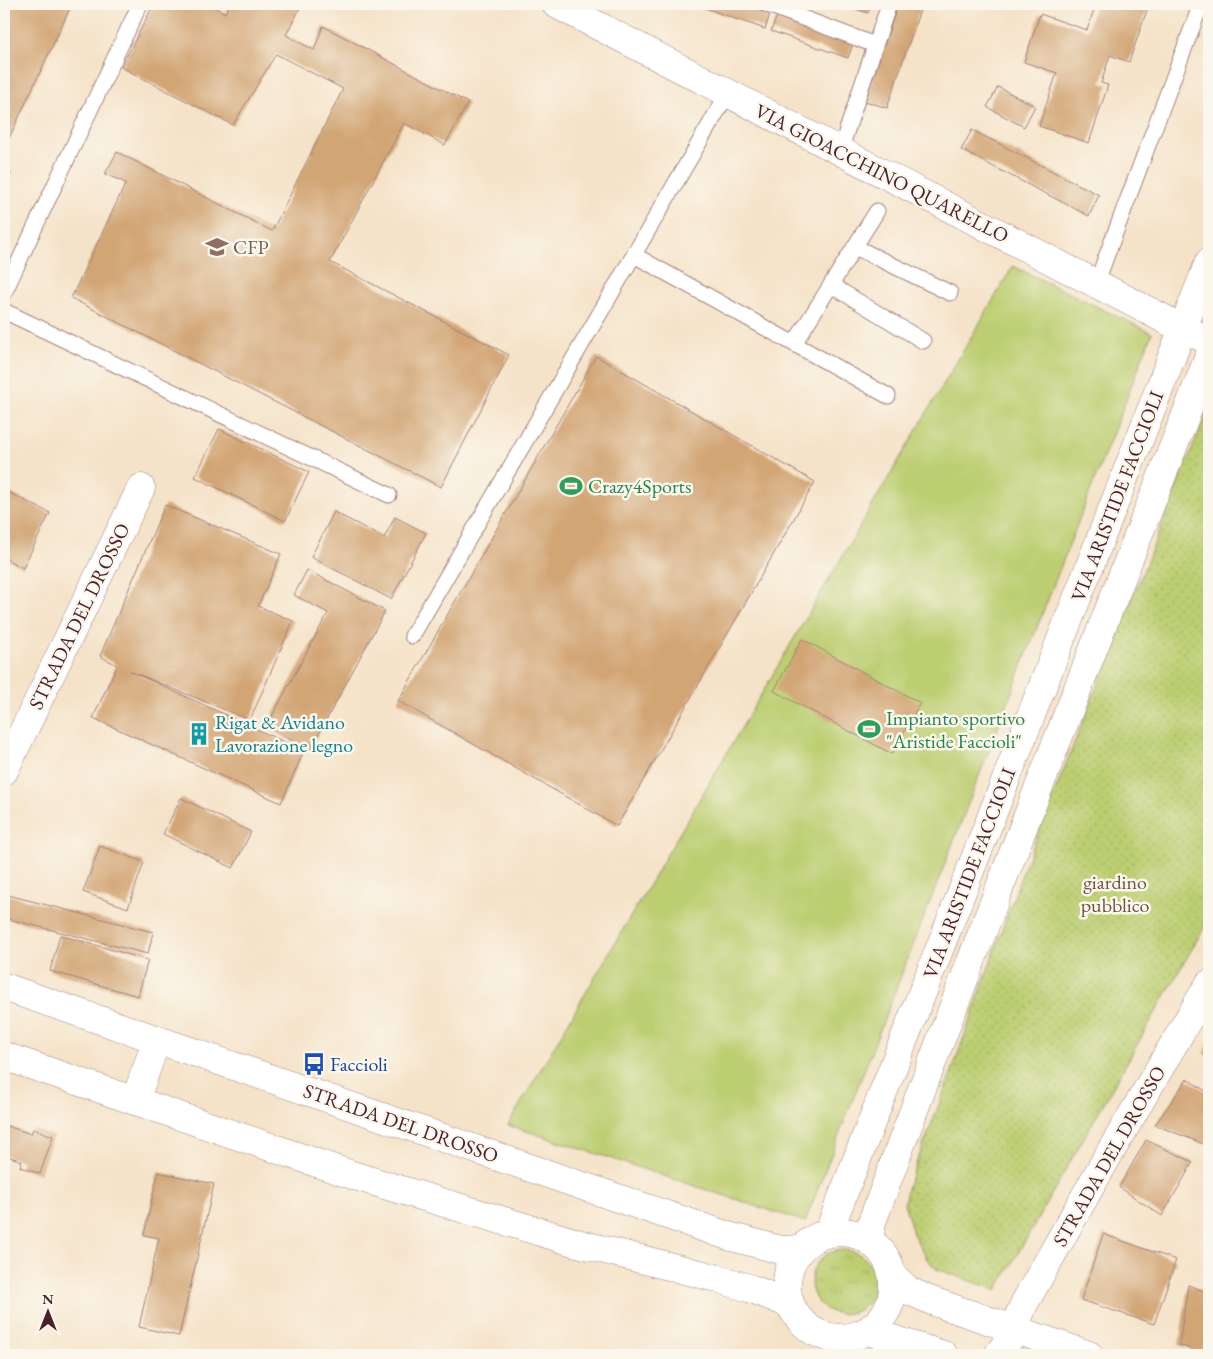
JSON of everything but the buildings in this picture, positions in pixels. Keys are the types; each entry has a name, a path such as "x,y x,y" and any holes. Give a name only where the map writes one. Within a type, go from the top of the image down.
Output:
{"street":[{"name":"VIA GIOACCHINO QUARELLO","path":"556,4 1182,329 1209,341"},
{"name":"VIA ARISTIDE FACCIOLI","path":"828,1233 1209,262"},
{"name":"VIA ARISTIDE FACCIOLI","path":"869,1240 872,1222 926,1078 1075,693 1209,356"},
{"name":"STRADA DEL DROSSO","path":"4,771 142,488"},
{"name":"STRADA DEL DROSSO","path":"998,1355 1014,1330 1023,1307 1209,984"},
{"name":"STRADA DEL DROSSO","path":"4,987 728,1236 782,1250 800,1249"},
{"path":"135,1101 156,1039"},
{"path":"4,1056 355,1176 577,1243 716,1278 752,1289 790,1304"},
{"path":"828,1233 853,1233 869,1240 880,1250 888,1262 893,1276 893,1293 888,1308 879,1322 867,1331 848,1337 836,1338 823,1336 804,1325 796,1316 790,1304 787,1287 787,1276 794,1258 800,1249 809,1242 828,1233"},
{"path":"893,1276 909,1291 1014,1330 1089,1355"},
{"path":"867,1331 944,1355"}],"lane":[{"path":"4,294 140,4"},
{"path":"765,4 875,45"},
{"path":"840,151 889,4"},
{"path":"1096,284 1200,4"},
{"path":"412,636 728,93"},
{"path":"794,344 877,211"},
{"path":"855,246 950,293"},
{"path":"634,255 888,396"},
{"path":"830,285 924,341"},
{"path":"4,311 389,495"}],"green space":[{"name":"Impianto sportivo \"Aristide Faccioli\"","path":"1013,266 1152,333 805,1222 508,1125"},
{"name":"giardino pubblico","path":"1209,407 1209,919 997,1290 936,1269 927,1259 913,1234 904,1203 908,1185 949,1079 1023,871"},
{"path":"843,1250 855,1253 866,1259 872,1270 875,1282 872,1294 866,1305 855,1311 843,1314 831,1311 820,1305 814,1294 811,1282 814,1270 820,1259 831,1253"}],"place":[{"name":"CFP","path":"217,247"},
{"name":"Crazy4Sports","path":"571,486"},
{"name":"Impianto sportivo \"Aristide Faccioli\"","path":"869,729"},
{"name":"Rigat & Avidano Lavorazione legno","path":"199,734"},
{"name":"Faccioli","path":"314,1064"}]}
